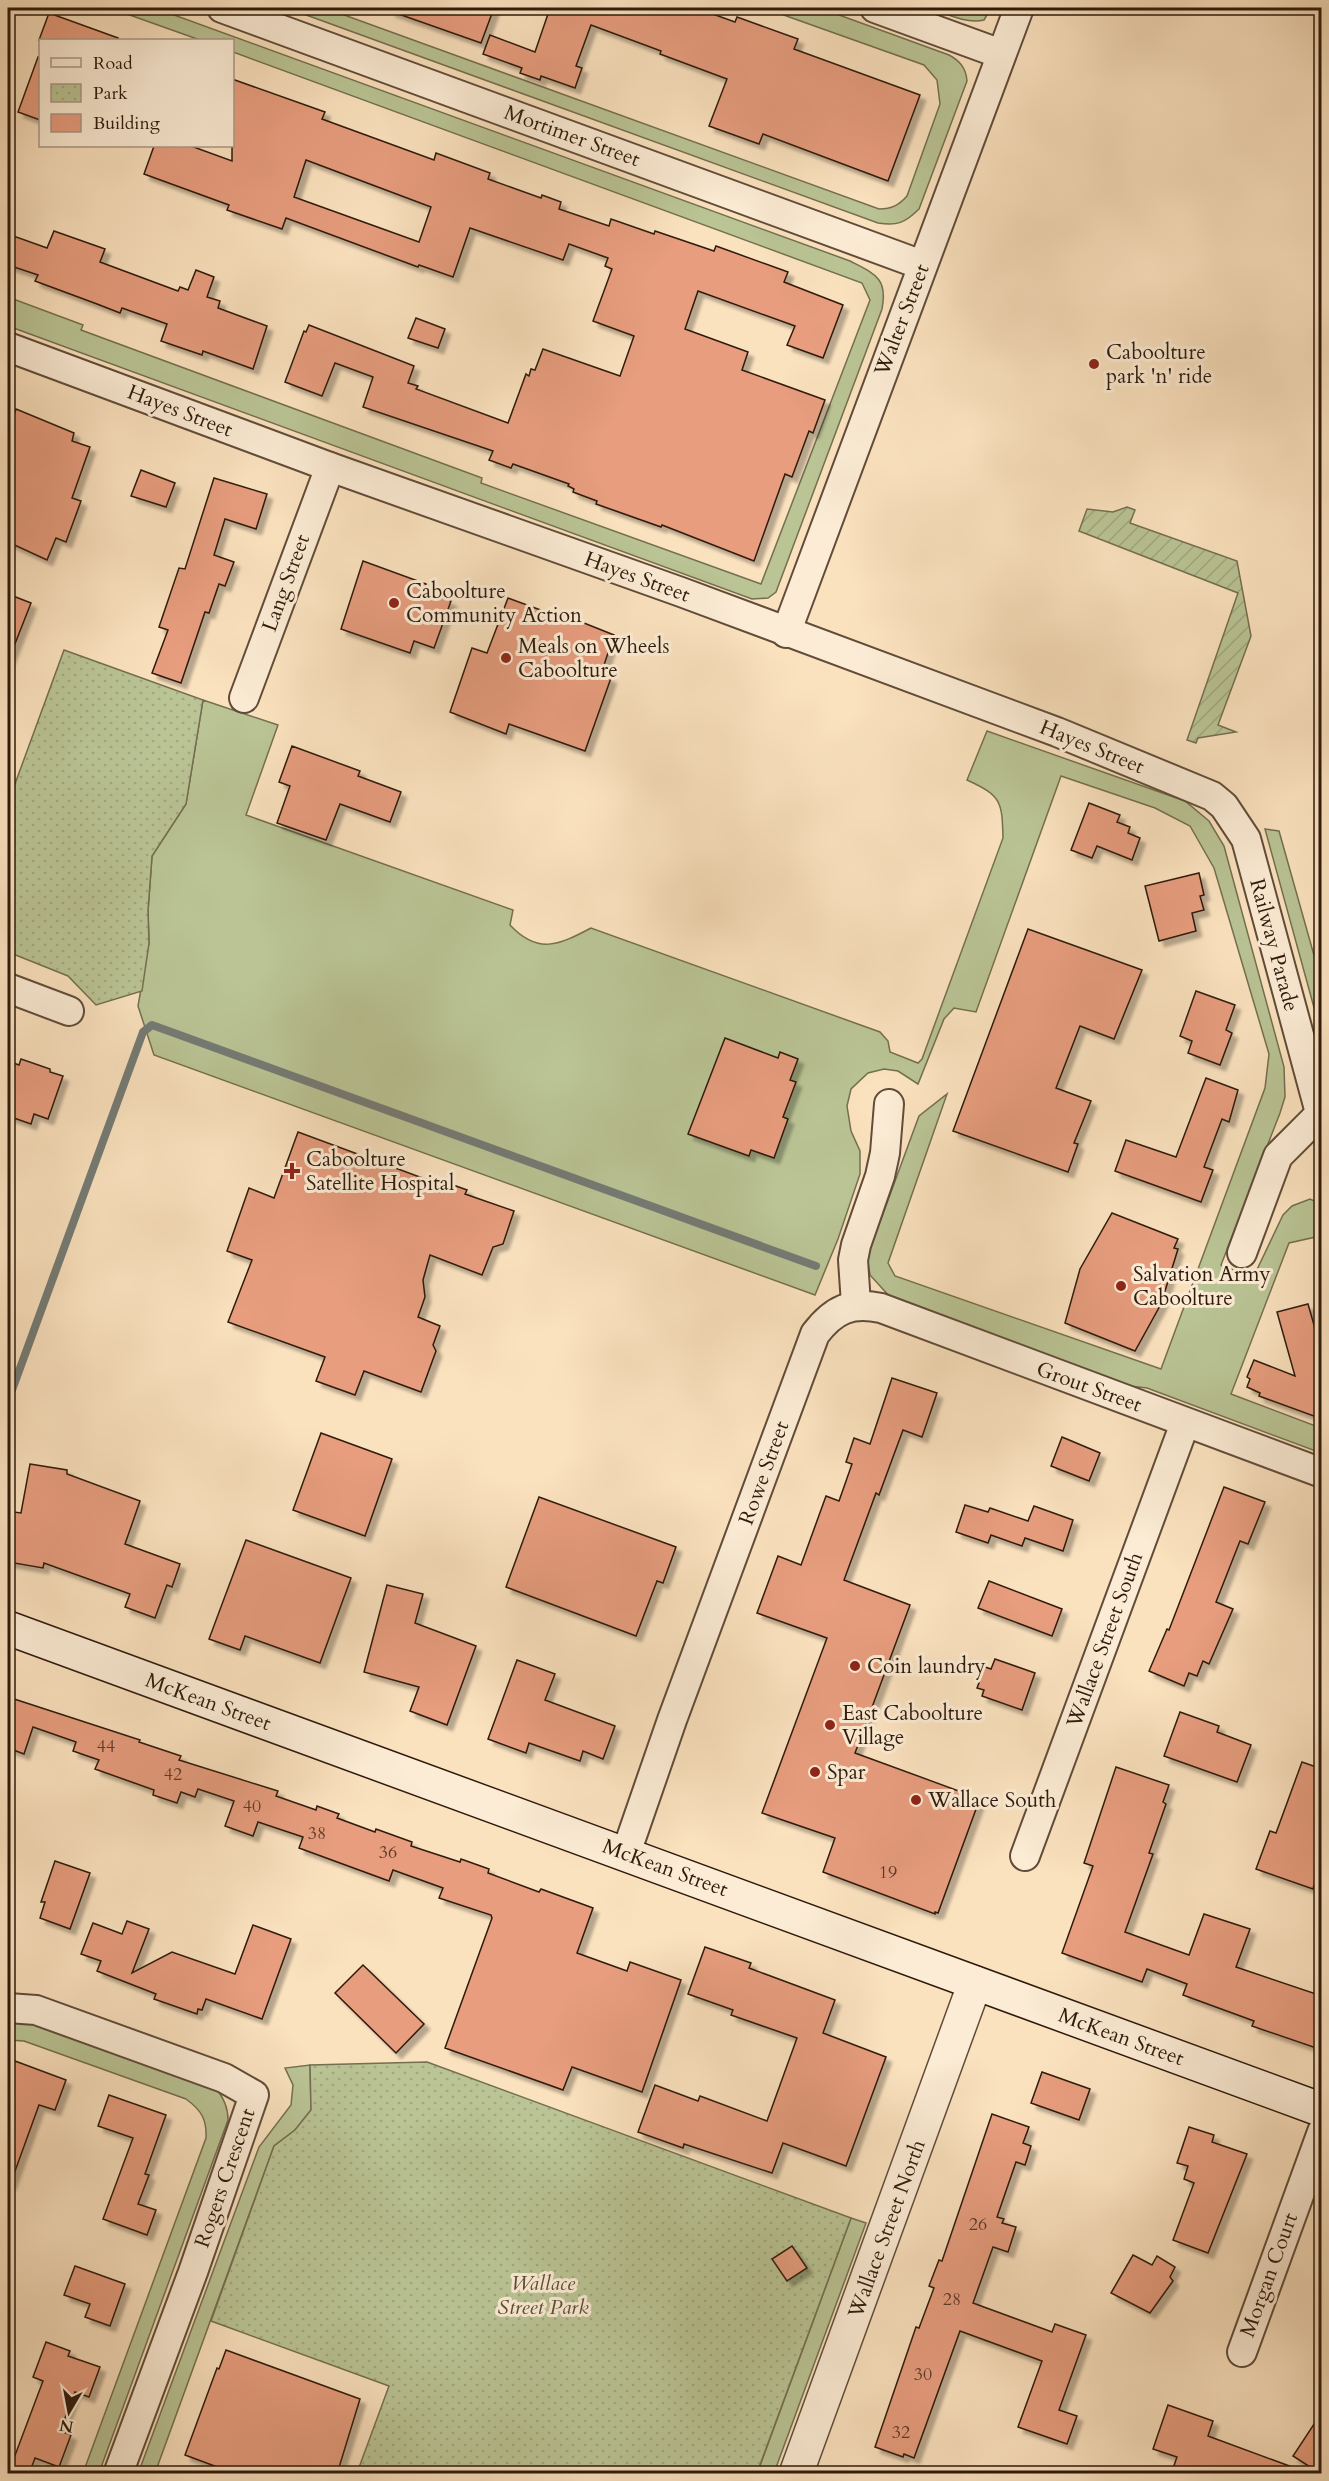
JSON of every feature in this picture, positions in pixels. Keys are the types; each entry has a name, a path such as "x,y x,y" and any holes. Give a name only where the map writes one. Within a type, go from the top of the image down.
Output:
{"main road":[{"name":"McKean Street","path":"8,1628 1322,2110"},
{"name":"Wallace Street North","path":"796,2474 975,1983"}],"street":[{"name":"Mortimer Street","path":"222,8 922,265"},
{"path":"875,8 1001,54"},
{"name":"Walter Street","path":"786,633 1019,8"},
{"name":"Hayes Street","path":"8,347 330,467 681,592 1057,732 1212,796 1224,807 1246,839"},
{"name":"Lang Street","path":"244,698 330,467"},
{"name":"Railway Parade","path":"1246,839 1321,1117"},
{"path":"8,988 69,1011"},
{"path":"856,1304 853,1260 880,1176 885,1153 889,1104"},
{"path":"1242,1253 1278,1156 1321,1117"},
{"name":"Grout Street","path":"856,1304 881,1308 1322,1473"},
{"name":"Rowe Street","path":"626,1853 672,1720 814,1334 823,1322 856,1304"},
{"name":"Wallace Street South","path":"1025,1856 1185,1423"},
{"name":"Rogers Crescent","path":"8,2008 30,2009 47,2014 224,2078 254,2095 193,2272 118,2474"},
{"name":"Morgan Court","path":"1242,2352 1322,2132"}],"green space":[{"path":"110,8 155,8 850,261 878,278 883,290 882,309 776,592 768,598 752,599 8,326 8,297 83,325 81,330 482,478 481,483 761,584 870,300 862,283 234,52 234,39 197,39"},
{"path":"287,8 325,8 879,209 895,206 907,196 940,104 937,80 924,65 764,8 820,8 949,55 962,65 967,81 919,209 909,218 896,224 885,224"},
{"path":"930,8 991,8 984,20 970,21"},
{"path":"1127,507 1135,510 1130,523 1237,561 1251,636 1218,725 1236,732 1198,738 1196,743 1187,740 1238,593 1079,531 1087,509 1113,512"},
{"path":"64,650 203,700 186,804 152,856 148,911 149,943 142,991 96,1005 68,976 8,952 8,803"},
{"path":"203,700 278,725 246,815 513,910 510,925 530,941 539,944 559,942 591,928 880,1032 888,1041 890,1052 918,1063 922,1059 1003,838 1002,816 998,801 987,791 967,780 987,731 1185,801 1209,821 1224,846 1284,1067 1285,1097 1280,1113 1221,1265 1253,1278 1283,1215 1292,1206 1310,1199 1321,1204 1321,1257 1316,1237 1289,1243 1231,1394 1321,1428 1321,1453 1147,1388 1129,1386 891,1298 870,1275 867,1257 919,1116 947,1094 888,1263 895,1276 1161,1369 1265,1088 1269,1054 1214,868 1190,826 1155,808 1061,776 976,1012 954,1008 944,1019 918,1084 898,1071 884,1069 868,1073 851,1089 847,1106 851,1131 860,1151 860,1174 838,1239 815,1295 154,1055 138,1006 149,943 148,911 152,856 186,804"},
{"path":"1265,829 1279,831 1321,980 1321,1033"},
{"path":"11,2015 217,2089 224,2100 227,2111 228,2120 99,2473 83,2473 206,2138 205,2125 199,2111 186,2099 24,2041 8,2040 8,2016"},
{"name":"Wallace Street Park","path":"427,2062 851,2218 757,2473 357,2473 389,2386 211,2321 274,2146 295,2130 311,2110 310,2065"},
{"path":"310,2065 311,2110 295,2130 274,2146 155,2473 138,2474 259,2147 291,2105 293,2085 285,2068"},
{"path":"851,2218 866,2223 774,2473 757,2474"}],"building":[{"path":"391,8 494,8 481,43 390,11"},
{"path":"550,8 696,8 735,22 737,17 798,39 794,49 920,95 888,181 763,134 759,144 709,126 727,79 591,25 576,66 582,68 575,88 541,76 540,80 520,73 522,68 483,54 490,35 535,52"},
{"path":"49,13 118,38 118,39 39,39"},
{"path":"38,57 39,120 18,112"},
{"path":"234,80 325,112 322,119 434,160 436,153 490,173 488,179 541,198 542,195 561,202 559,209 609,226 611,219 714,251 716,246 788,272 784,282 843,305 823,358 787,345 795,326 698,291 685,329 748,352 742,370 825,400 813,433 809,431 792,477 785,474 754,561 662,525 661,527 596,504 597,501 573,492 574,489 568,486 569,484 513,464 511,468 489,460 493,451 363,407 373,377 335,363 322,396 285,382 304,331 306,332 309,325 414,366 408,383 418,386 416,389 508,423 526,374 529,376 531,369 535,370 543,349 620,376 634,336 593,321 612,269 605,266 608,258 569,244 563,260 470,228 453,277 419,265 418,267 286,218 282,229 227,210 229,205 144,174 154,147 194,147 232,161","holes":["306,160 431,207 419,242 294,197"]},
{"path":"54,231 105,249 100,262 178,291 180,287 188,290 196,270 214,277 207,297 220,301 218,308 267,326 253,369 203,351 202,355 161,341 167,324 122,308 120,313 35,281 38,275 8,265 8,234 47,248"},
{"path":"416,318 445,329 438,348 408,338"},
{"path":"16,409 74,433 72,441 90,447 72,498 81,501 66,542 56,538 47,560 8,542 8,433"},
{"path":"141,470 175,483 166,507 131,496"},
{"path":"214,478 267,494 256,529 225,519 214,555 234,562 225,586 219,584 209,613 205,612 181,683 152,673 168,630 159,627 179,568 185,569"},
{"path":"363,561 426,584 424,591 451,601 434,648 414,641 410,653 341,629"},
{"path":"8,594 31,603 9,659 8,659"},
{"path":"508,598 573,622 574,619 614,635 601,674 611,678 585,751 509,724 506,734 450,712 472,648 487,653"},
{"path":"292,746 360,771 358,776 401,792 390,822 340,804 326,840 277,823 290,786 279,782"},
{"path":"1089,803 1120,815 1117,822 1130,827 1128,833 1140,838 1132,860 1097,846 1092,858 1071,850"},
{"path":"1199,873 1204,895 1200,896 1204,910 1192,913 1196,931 1159,941 1145,886"},
{"path":"1028,929 1142,970 1114,1039 1080,1026 1056,1088 1091,1101 1074,1143 1078,1144 1068,1172 953,1131"},
{"path":"1196,991 1235,1005 1226,1030 1232,1033 1220,1065 1188,1053 1192,1041 1180,1036"},
{"path":"725,1038 778,1058 780,1052 798,1059 790,1080 796,1082 783,1117 788,1119 774,1158 751,1150 749,1156 688,1134"},
{"path":"21,1059 63,1076 48,1119 34,1114 31,1124 8,1116 8,1061 19,1065"},
{"path":"1206,1078 1238,1090 1229,1122 1222,1119 1204,1167 1213,1170 1201,1202 1115,1171 1126,1140 1176,1157"},
{"path":"298,1132 444,1186 445,1182 467,1190 465,1194 514,1211 503,1244 493,1247 482,1275 430,1255 423,1280 425,1297 418,1317 440,1326 433,1345 436,1351 421,1392 364,1371 355,1395 316,1381 325,1357 228,1322 252,1260 227,1251 249,1188 274,1198"},
{"name":"Salvation Army Caboolture","path":"1112,1213 1178,1239 1174,1248 1178,1249 1161,1304 1135,1351 1065,1323 1080,1269"},
{"path":"1308,1304 1322,1353 1322,1419 1259,1396 1260,1393 1247,1387 1250,1379 1247,1377 1254,1360 1295,1376 1277,1312"},
{"path":"892,1378 937,1393 922,1437 903,1430 879,1495 876,1493 844,1580 910,1605 855,1753 978,1798 979,1801 938,1913 935,1912 935,1914 823,1872 835,1838 762,1813 827,1638 757,1613 778,1556 801,1565 826,1496 839,1501 852,1464 846,1462 854,1438 870,1444"},
{"path":"321,1433 392,1459 365,1536 293,1510"},
{"path":"1062,1437 1100,1453 1089,1481 1051,1466"},
{"path":"30,1464 67,1470 67,1474 140,1501 125,1544 180,1564 172,1587 167,1585 155,1618 125,1607 130,1594 44,1563 43,1568 8,1562 14,1512 21,1513"},
{"path":"1224,1487 1265,1502 1248,1544 1240,1541 1216,1602 1233,1609 1209,1664 1203,1661 1197,1676 1189,1673 1184,1686 1149,1671 1167,1629 1169,1630"},
{"path":"539,1497 676,1547 663,1583 657,1581 636,1636 506,1587"},
{"path":"965,1505 988,1512 990,1508 1028,1521 1034,1506 1073,1520 1063,1551 1025,1538 1022,1546 991,1535 988,1543 956,1532"},
{"path":"246,1540 351,1578 320,1663 245,1636 240,1650 209,1639"},
{"path":"989,1581 1062,1609 1052,1636 978,1608"},
{"path":"387,1585 423,1594 415,1623 476,1646 447,1725 410,1711 419,1687 364,1672"},
{"path":"995,1659 1035,1673 1022,1710 982,1696 984,1690 977,1688 985,1667 991,1669"},
{"path":"517,1660 555,1674 545,1700 615,1726 603,1759 583,1751 580,1761 529,1743 526,1753 488,1739"},
{"path":"8,1697 140,1740 139,1742 181,1756 179,1760 278,1791 276,1796 316,1810 317,1806 339,1814 337,1818 412,1842 411,1846 460,1862 461,1859 489,1869 488,1873 539,1892 541,1889 593,1908 577,1953 627,1971 630,1962 681,1980 642,2092 572,2067 563,2090 445,2048 492,1918 491,1915 439,1898 443,1888 393,1870 389,1881 299,1848 303,1837 258,1822 253,1836 225,1826 234,1801 198,1789 195,1797 181,1792 177,1803 153,1795 154,1790 95,1769 99,1760 73,1751 76,1742 33,1727 24,1754 8,1748"},
{"path":"1180,1712 1219,1726 1217,1732 1251,1745 1237,1782 1164,1756"},
{"path":"1302,1762 1322,1769 1322,1888 1314,1885 1313,1889 1256,1869 1270,1831 1276,1833"},
{"path":"1116,1767 1169,1785 1163,1802 1166,1804 1149,1853 1153,1854 1125,1932 1189,1955 1204,1914 1250,1929 1236,1967 1322,1996 1322,2050 1252,2026 1254,2021 1183,1995 1187,1984 1147,1969 1142,1982 1062,1953 1093,1866 1084,1863"},
{"path":"55,1861 90,1873 70,1929 40,1918 45,1902 41,1902"},
{"path":"127,1921 149,1929 132,1973 172,1952 235,1974 253,1925 291,1939 262,2019 206,1999 202,2010 198,2009 197,2014 154,1999 156,1994 97,1971 101,1961 81,1954 93,1923 122,1934"},
{"path":"705,1947 751,1963 749,1968 835,2000 823,2033 886,2057 846,2166 783,2143 772,2173 684,2144 683,2148 638,2132 655,2085 698,2101 700,2096 767,2121 797,2038 731,2015 733,2010 688,1994"},
{"path":"363,1965 424,2024 396,2053 335,1993"},
{"path":"15,2061 66,2080 55,2110 39,2105 10,2185 8,2184 8,2081"},
{"path":"1042,2072 1090,2089 1079,2120 1031,2103"},
{"path":"109,2095 166,2115 145,2174 149,2175 138,2204 156,2210 147,2235 103,2219 133,2138 98,2126"},
{"path":"992,2114 1029,2127 1023,2143 1031,2146 1025,2165 1016,2162 997,2217 1004,2219 1002,2223 1016,2227 1008,2252 993,2247 973,2303 1052,2332 1055,2324 1086,2335 1059,2410 1077,2416 1067,2444 1018,2427 1042,2361 960,2331 914,2458 904,2454 903,2457 875,2447 916,2327 919,2328 934,2288 929,2286 939,2260 942,2261"},
{"path":"1189,2127 1214,2135 1212,2142 1247,2154 1208,2253 1173,2240 1194,2183 1184,2179 1188,2166 1177,2163"},
{"path":"792,2246 807,2268 787,2281 772,2259"},
{"path":"1133,2255 1152,2265 1157,2256 1175,2267 1170,2277 1173,2281 1150,2313 1111,2293"},
{"path":"75,2266 125,2284 110,2326 85,2317 90,2304 64,2295"},
{"path":"46,2342 70,2351 68,2356 100,2367 89,2397 75,2392 60,2431 71,2435 59,2467 35,2458 29,2474 8,2474 43,2381 33,2377"},
{"path":"226,2350 360,2399 337,2474 218,2474 220,2468 185,2455 217,2368 219,2369"},
{"path":"1168,2405 1213,2421 1208,2436 1303,2471 1302,2474 1171,2474 1177,2457 1153,2449"},
{"path":"1322,2412 1322,2474 1321,2474 1293,2456"}],"waterway":[{"path":"8,1401 143,1032 152,1025 816,1266"}],"place":[{"name":"Caboolture park 'n' ride","path":"1094,364"},
{"name":"Caboolture Community Action","path":"394,603"},
{"name":"Meals on Wheels Caboolture","path":"506,658"},
{"name":"Caboolture Satellite Hospital","path":"292,1171"},
{"name":"Salvation Army Caboolture","path":"1121,1286"},
{"name":"Coin laundry","path":"855,1666"},
{"name":"East Caboolture Village","path":"830,1725"},
{"name":"Spar","path":"815,1772"},
{"name":"Wallace South","path":"916,1800"}]}
